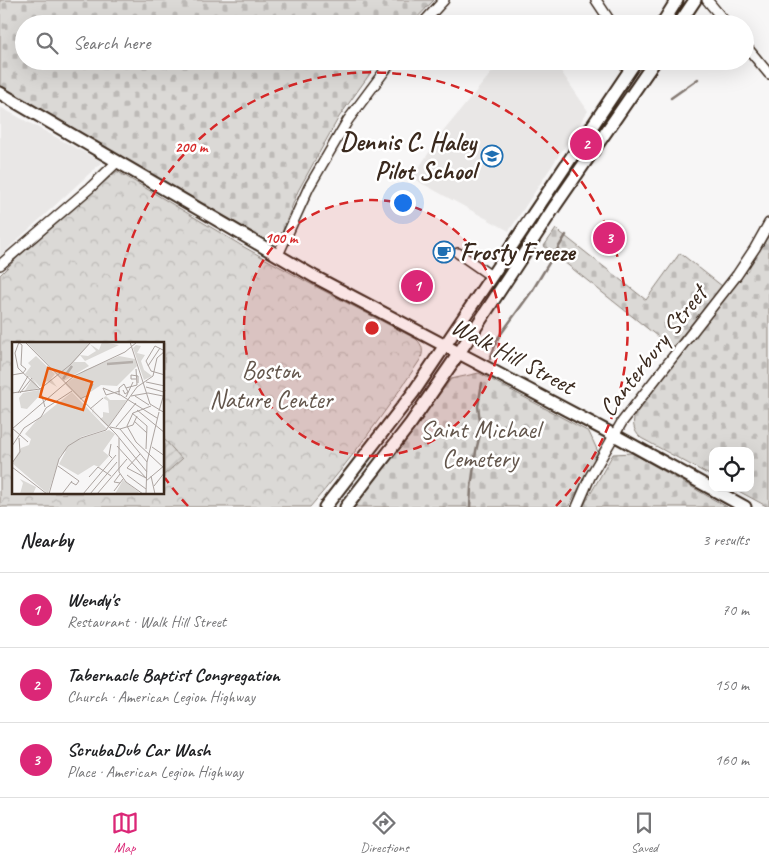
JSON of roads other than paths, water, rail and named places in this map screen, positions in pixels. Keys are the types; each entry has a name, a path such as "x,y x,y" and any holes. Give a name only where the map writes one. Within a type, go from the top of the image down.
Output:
{"main road":[{"path":"668,15 677,0"},
{"path":"685,15 695,0"},
{"path":"325,507 379,438 445,345 630,70"},
{"path":"346,507 411,423 555,206 649,70"},
{"name":"Walk Hill Street","path":"0,93 315,277 614,435 745,507"}],"street":[{"path":"430,15 444,0"},
{"path":"596,0 606,15"},
{"path":"707,0 720,15"},
{"path":"754,56 769,74"},
{"path":"278,255 309,187 348,120 385,70"},
{"path":"0,265 91,187 117,162"},
{"name":"Canterbury Street","path":"577,507 590,477 614,435 632,409 744,266 769,223"},
{"path":"458,253 491,276"}],"waterway":[{"path":"671,98 698,79"},
{"path":"490,359 498,338 532,291 566,235"},
{"path":"470,507 476,451 481,430 478,406 482,383"}],"place":[{"name":"Tabernacle Baptist Congregation","path":"586,144"},
{"name":"Dennis C. Haley Pilot School","path":"492,156"},
{"name":"ScrubaDub Car Wash","path":"609,238"},
{"name":"Frosty Freeze","path":"444,252"},
{"name":"Wendy's","path":"417,286"}],"park label":[{"name":"Boston Nature Center","path":"271,386"},
{"name":"Saint Michael Cemetery","path":"480,444"}]}
